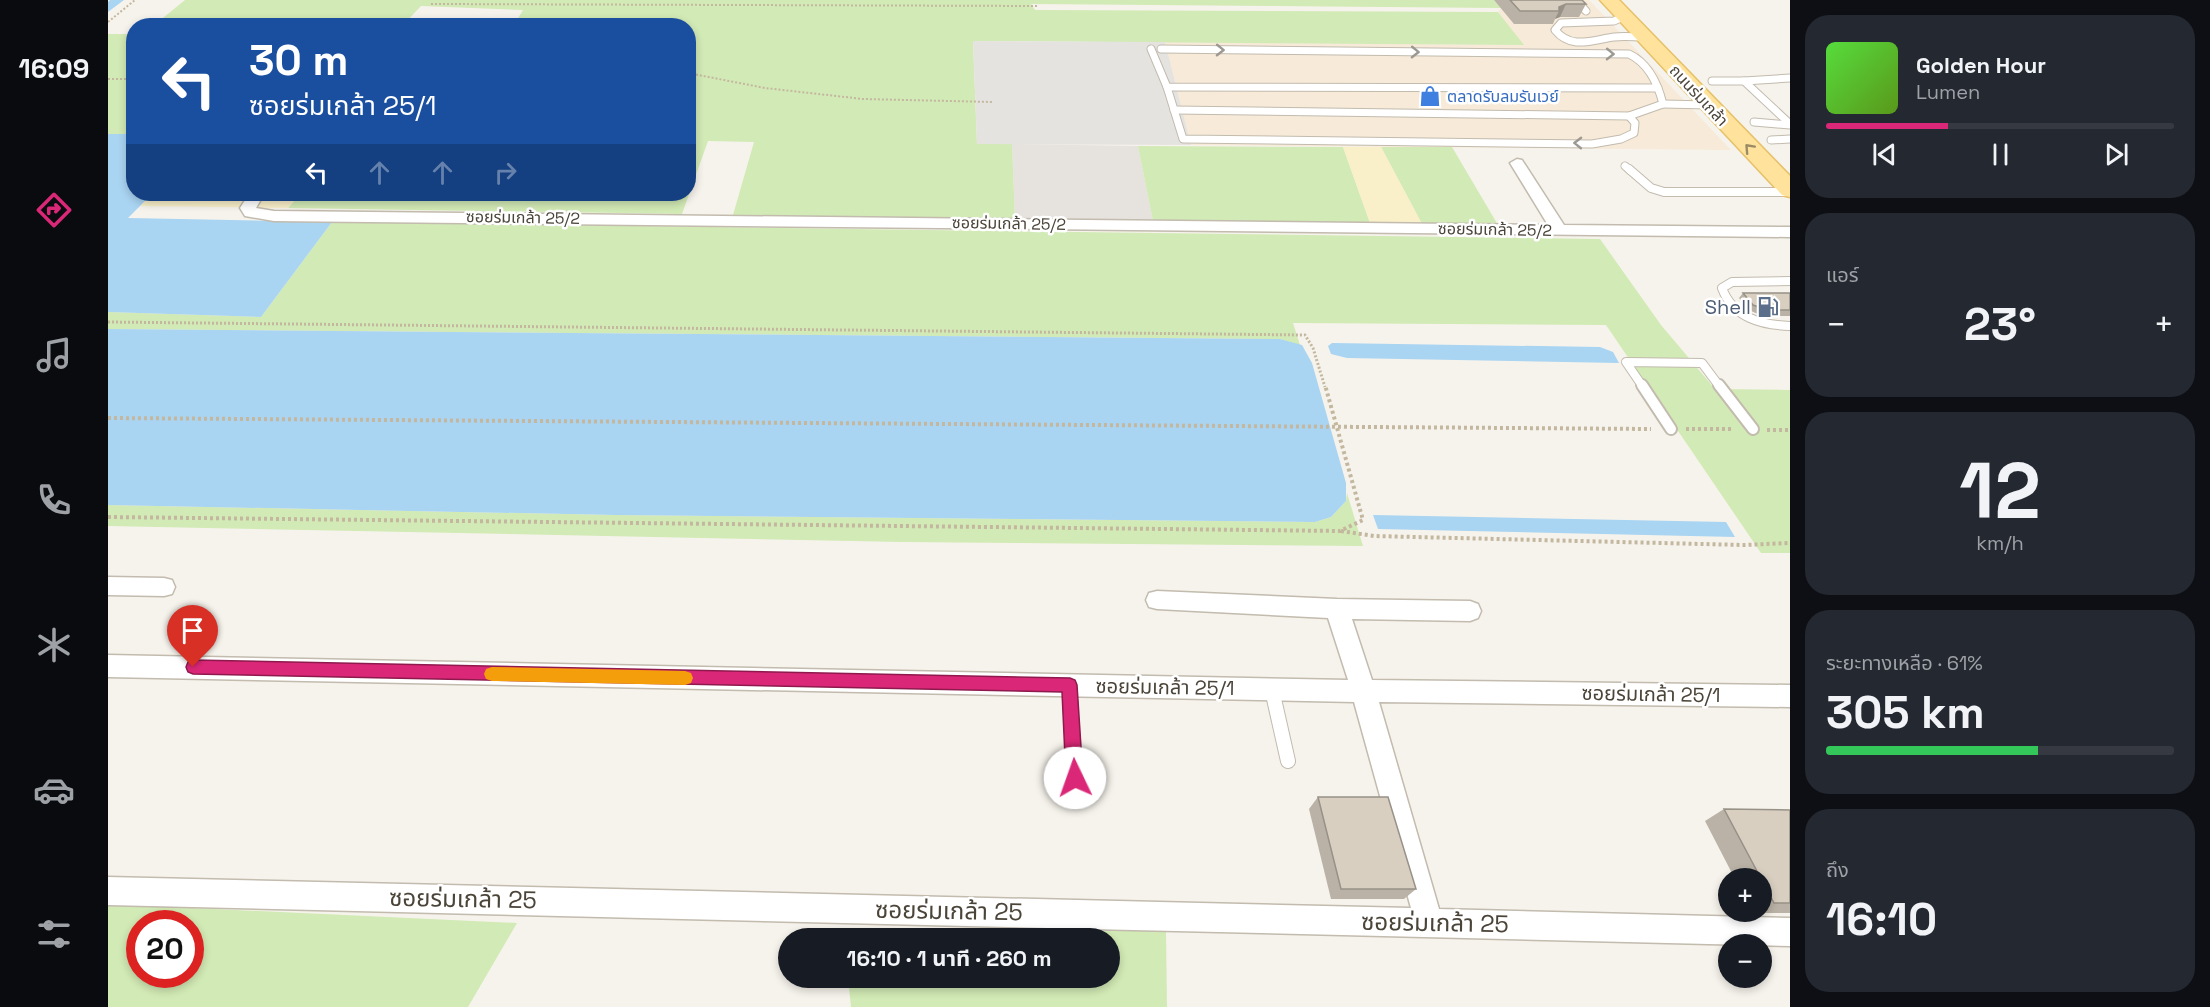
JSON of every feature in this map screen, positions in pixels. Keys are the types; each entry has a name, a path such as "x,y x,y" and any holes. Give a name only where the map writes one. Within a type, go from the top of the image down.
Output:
{"main road":[{"name":"ถนนร่มเกล้า","path":"1609,0 1790,191"},
{"name":"ถนนร่มเกล้า","path":"1625,18 1712,81 1754,122 1780,140 1790,159"}],"street":[{"path":"1517,163 1559,230"},
{"name":"ซอยร่มเกล้า 25/2","path":"251,201 248,208 251,213 274,216 1790,232"},
{"path":"108,586 164,587"},
{"path":"1156,600 1338,609 1470,611"},
{"path":"1338,609 1429,923"},
{"name":"ซอยร่มเกล้า 25/1","path":"108,666 1272,690 1363,689 1790,696"},
{"name":"ซอยร่มเกล้า 25","path":"108,891 1790,932"}],"lane":[{"path":"1576,0 1586,11"},
{"path":"1596,23 1593,28 1597,31 1625,18"},
{"path":"1625,18 1592,43 1561,38 1555,30 1561,23 1596,23 1625,18"},
{"path":"1151,49 1167,87 1183,139 1592,144 1621,139 1634,133 1635,123 1629,116"},
{"path":"1161,49 1629,54 1635,56 1658,88 1663,104"},
{"path":"1712,81 1790,78"},
{"path":"1744,81 1790,124"},
{"path":"1167,87 1658,88"},
{"path":"1174,110 1629,116 1663,104 1709,105"},
{"path":"1754,122 1790,124"},
{"path":"1625,166 1651,188 1664,192 1790,191"},
{"path":"1790,281 1732,282 1722,288 1724,295 1746,318 1767,325 1790,326"},
{"path":"1671,429 1626,362 1702,363 1753,429"},
{"path":"1070,685 1075,778"},
{"path":"1272,690 1288,761"}],"path":[{"path":"108,21 135,0"},
{"path":"431,4 1039,6"},
{"path":"696,75 765,88 862,99 993,102"},
{"path":"108,79 126,79"},
{"path":"108,322 1305,335 1313,348 1338,427 1363,520 1340,531"},
{"path":"108,418 1790,430"},
{"path":"108,518 1340,531 1374,536 1731,544 1790,543"}],"shaded area":[{"name":"ตลาดรับลมรันเวย์","path":"1494,0 1589,0 1731,150 1191,145 1165,42 1523,45 1498,12 1501,8"},
{"path":"973,41 1165,42 1191,145 977,144"},
{"path":"1012,144 1138,146 1153,221 1015,219"}],"green space":[{"path":"185,0 1494,0 1501,8 1031,4 1035,10 1498,12 1524,45 973,41 977,144 1012,144 1015,219 733,215 754,142 708,141 696,175 696,18 518,18 523,10 421,6 410,18 163,18"},
{"path":"108,34 126,34 126,134 108,134"},
{"path":"1138,146 1343,147 1370,223 1153,221"},
{"path":"1381,147 1452,147 1498,225 1422,224"},
{"path":"294,201 687,201 682,214 288,208"},
{"path":"332,222 1600,239 1661,325 1715,389 1790,390 1790,553 1761,553 1606,325 1293,323 1300,345 1280,339 108,329 108,312 261,317"},
{"path":"1347,493 1363,546 902,542 108,526 108,505 616,515 1315,522 1331,517 1346,501"},
{"path":"108,904 517,923 468,1007 108,1007"},
{"path":"1120,931 1166,931 1167,1007 851,1007 849,988 1120,988"}],"sand":[{"path":"1343,147 1381,147 1422,224 1370,223"},
{"path":"145,201 294,201 288,208 140,206"}],"water":[{"path":"108,134 126,134 126,201 145,201 128,218 332,222 261,317 108,312"},
{"path":"108,329 1280,339 1302,345 1312,363 1346,483 1346,501 1331,517 1315,522 616,515 108,505"},
{"path":"1332,343 1600,347 1613,352 1619,363 1347,358 1331,354 1328,346"},
{"path":"1373,515 1726,522 1735,537 1378,529"}],"building":[{"path":"1510,0 1582,0 1586,4 1566,4 1559,7 1559,11 1520,11"},
{"path":"1743,293 1790,293 1790,310 1767,310 1753,305"},
{"path":"1318,797 1388,797 1416,889 1341,889"},
{"path":"1724,809 1790,810 1790,903 1774,903 1772,899 1772,868 1755,868"}],"waterway":[{"path":"108,8 118,0"}],"slow traffic":[{"path":"492,674 685,678"}],"place":[{"name":"ตลาดรับลมรันเวย์","path":"1430,96"},
{"name":"Shell","path":"1768,307"}],"route":[{"path":"193,667 1070,685 1075,778"}]}
